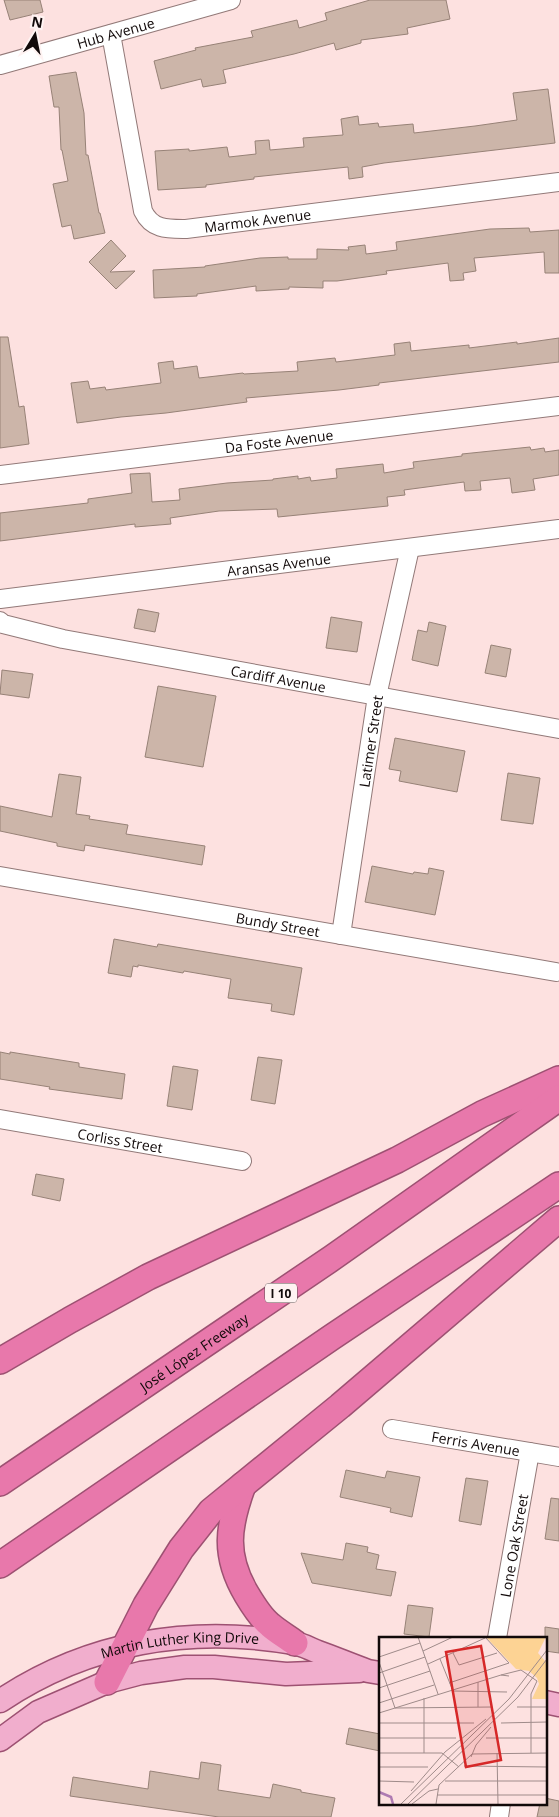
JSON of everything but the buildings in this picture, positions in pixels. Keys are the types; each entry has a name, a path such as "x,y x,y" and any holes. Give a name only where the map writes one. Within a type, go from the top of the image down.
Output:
{"highway":[{"path":"0,1361 70,1320 148,1278 397,1160 482,1114 559,1079"},
{"name":"José López Freeway","path":"0,1483 317,1268 559,1098"},
{"path":"0,1566 332,1337 559,1185"},
{"path":"107,1682 146,1606 181,1549 211,1511 340,1406 559,1219"},
{"path":"242,1485 235,1508 230,1536 230,1556 238,1579 251,1602 268,1624 295,1643"}],"main road":[{"name":"Martin Luther King Drive","path":"0,1701 48,1673 92,1655 126,1645 198,1635 295,1643 374,1672"},
{"name":"Martin Luther King Drive","path":"0,1740 38,1712 107,1682 141,1673 185,1667 214,1667 286,1674 374,1672"},
{"path":"546,1702 559,1705"}],"street":[{"name":"Hub Avenue","path":"0,65 231,0"},
{"name":"Marmok Avenue","path":"111,34 143,211 146,218 158,227 186,229 559,182"},
{"name":"Da Foste Avenue","path":"0,474 559,406"},
{"name":"Aransas Avenue","path":"0,599 559,529"},
{"name":"Latimer Street","path":"340,935 377,696 410,548"},
{"name":"Cardiff Avenue","path":"0,621 3,624 63,639 559,728"},
{"name":"Bundy Street","path":"0,876 556,972"},
{"name":"Corliss Street","path":"0,1119 242,1162"},
{"name":"Ferris Avenue","path":"392,1429 559,1457"},
{"name":"Lone Oak Street","path":"498,1637 530,1452"},
{"path":"499,1817 501,1804"}]}
